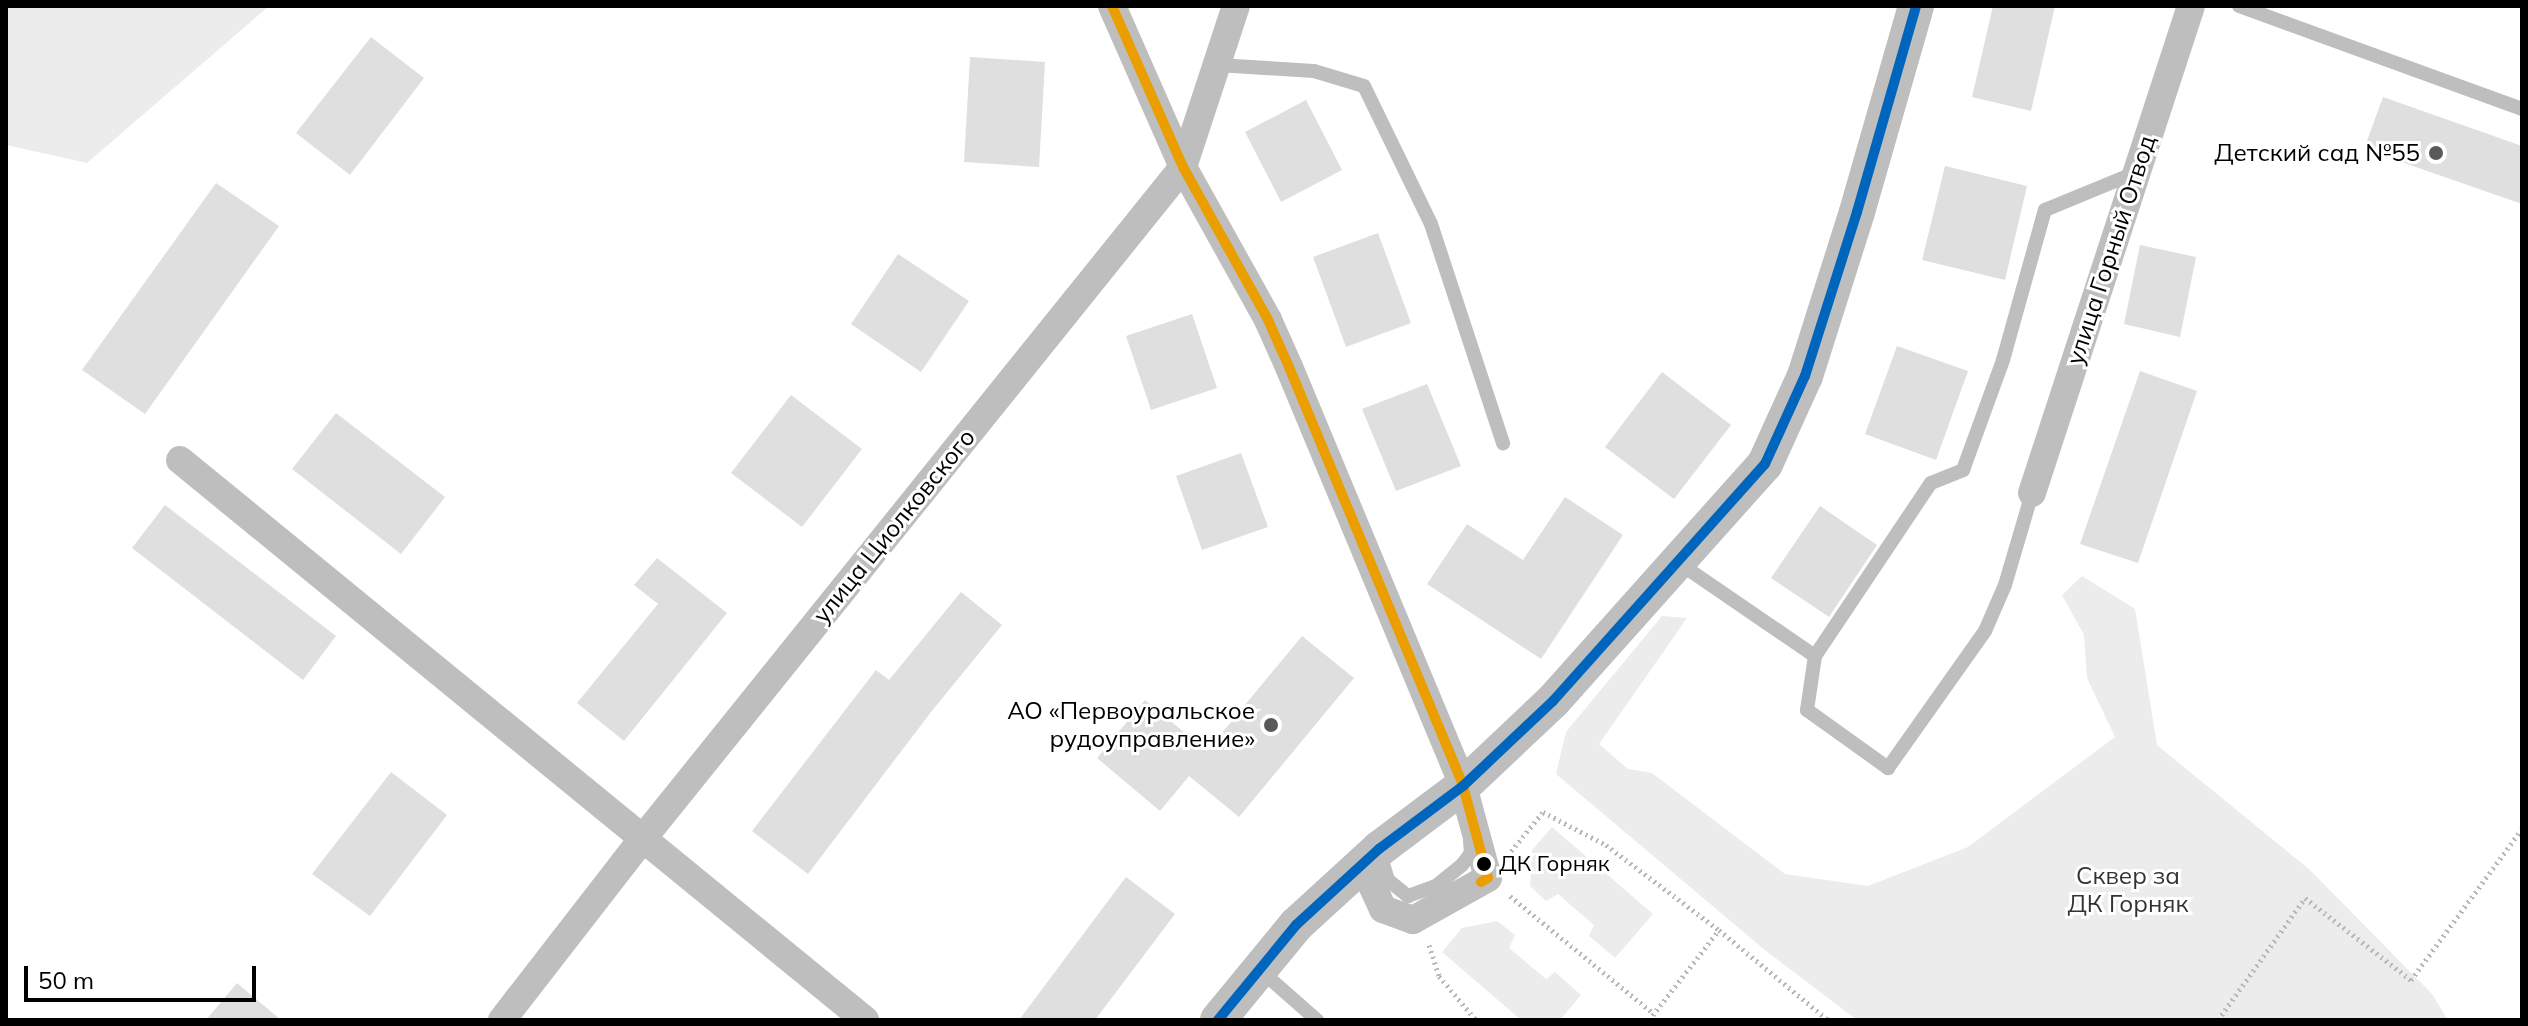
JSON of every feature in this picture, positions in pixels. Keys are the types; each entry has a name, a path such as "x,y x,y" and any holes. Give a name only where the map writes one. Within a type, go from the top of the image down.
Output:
{"street":[{"path":"1112,6 1183,167 1268,320 1463,786 1488,878 1413,920 1383,909 1376,895 1370,881 1379,849"},
{"name":"улица Циолковского","path":"502,1020 644,837 1183,167 1236,6"},
{"path":"1218,1020 1296,925 1379,849 1463,786 1553,701 1765,464 1805,376 1857,212 1916,6"},
{"name":"улица Горный Отвод","path":"2032,493 2191,6"},
{"path":"180,460 865,1020"}],"lane":[{"path":"2239,6 2522,109"},
{"path":"1217,65 1314,71 1364,86 1431,224 1503,443"},
{"path":"2032,493 2005,585 1985,631 1888,768 1807,710 1815,656 1931,483 1963,470 2007,347 2045,210 2137,172"},
{"path":"1679,563 1815,656"},
{"path":"1379,849 1388,880 1408,896 1436,886 1471,853 1463,786"},
{"path":"1259,970 1317,1020"}],"path":[{"path":"1653,1013 1488,878 1543,812 1606,845 1719,930 1828,1020"},
{"path":"2218,1020 2305,898 2411,980 2522,829"},
{"path":"1649,1020 1719,930"},
{"path":"1428,942 1439,976 1476,1020"}],"green space":[{"path":"6,6 269,6 87,163 6,145"},
{"name":"Сквер за ДК Горняк","path":"2082,576 2135,609 2157,745 2310,870 2432,994 2448,1020 1857,1020 1766,951 1556,774 1566,732 1662,616 1687,618 1599,744 1628,769 1652,773 1785,874 1868,886 1968,847 2115,737 2087,678 2084,635 2062,595"},
{"path":"1552,827 1653,914 1615,958 1589,936 1594,925 1558,894 1546,901 1530,886 1532,850"},
{"path":"1497,921 1515,935 1509,948 1546,979 1555,972 1581,995 1560,1020 1521,1020 1442,952 1462,928"}],"building":[{"path":"1993,6 2055,6 2031,111 1972,97"},
{"path":"371,37 424,78 350,175 296,133"},
{"path":"970,57 1045,62 1039,167 964,162"},
{"path":"2383,97 2522,146 2522,204 2364,149"},
{"path":"1306,100 1342,170 1281,202 1245,132"},
{"path":"1945,166 2027,186 2005,280 1922,260"},
{"path":"216,183 279,226 145,414 82,370"},
{"path":"1378,233 1411,323 1346,347 1313,257"},
{"path":"2140,245 2196,257 2180,337 2124,324"},
{"path":"898,254 969,301 921,372 851,324"},
{"path":"1192,314 1217,388 1151,410 1126,336"},
{"path":"1897,346 1968,371 1936,460 1865,434"},
{"path":"2140,371 2197,391 2138,563 2080,544"},
{"path":"1662,372 1731,425 1674,499 1605,447"},
{"path":"1427,384 1461,466 1396,491 1362,409"},
{"path":"791,395 862,449 802,527 731,473"},
{"path":"336,413 445,497 401,554 292,469"},
{"path":"1241,453 1268,527 1202,550 1176,476"},
{"path":"1565,497 1623,535 1541,659 1427,584 1467,524 1523,560"},
{"path":"165,505 336,636 303,680 132,548"},
{"path":"1820,506 1877,545 1829,617 1771,578"},
{"path":"657,558 727,613 624,741 577,703 658,604 634,585"},
{"path":"961,592 1002,625 931,712 808,874 752,831 876,670 889,680"},
{"name":"АО «Первоуральское рудоуправление»","path":"1302,636 1354,678 1239,817 1189,776 1160,811 1097,758 1145,700 1207,751"},
{"path":"391,772 447,815 370,916 312,874"},
{"path":"1126,877 1175,914 1095,1020 1019,1020"},
{"path":"237,983 281,1020 206,1020"}],"transit line":[{"path":"1112,6 1183,167 1268,320 1289,367 1463,786 1488,878 1481,882"},
{"path":"1218,1020 1296,925 1379,849 1463,786 1553,701 1765,464 1805,376 1857,212 1916,6"}],"place":[{"name":"Детский сад №55","path":"2436,153"},
{"name":"АО «Первоуральское рудоуправление»","path":"1271,725"},
{"name":"ДК Горняк","path":"1484,864"}]}
